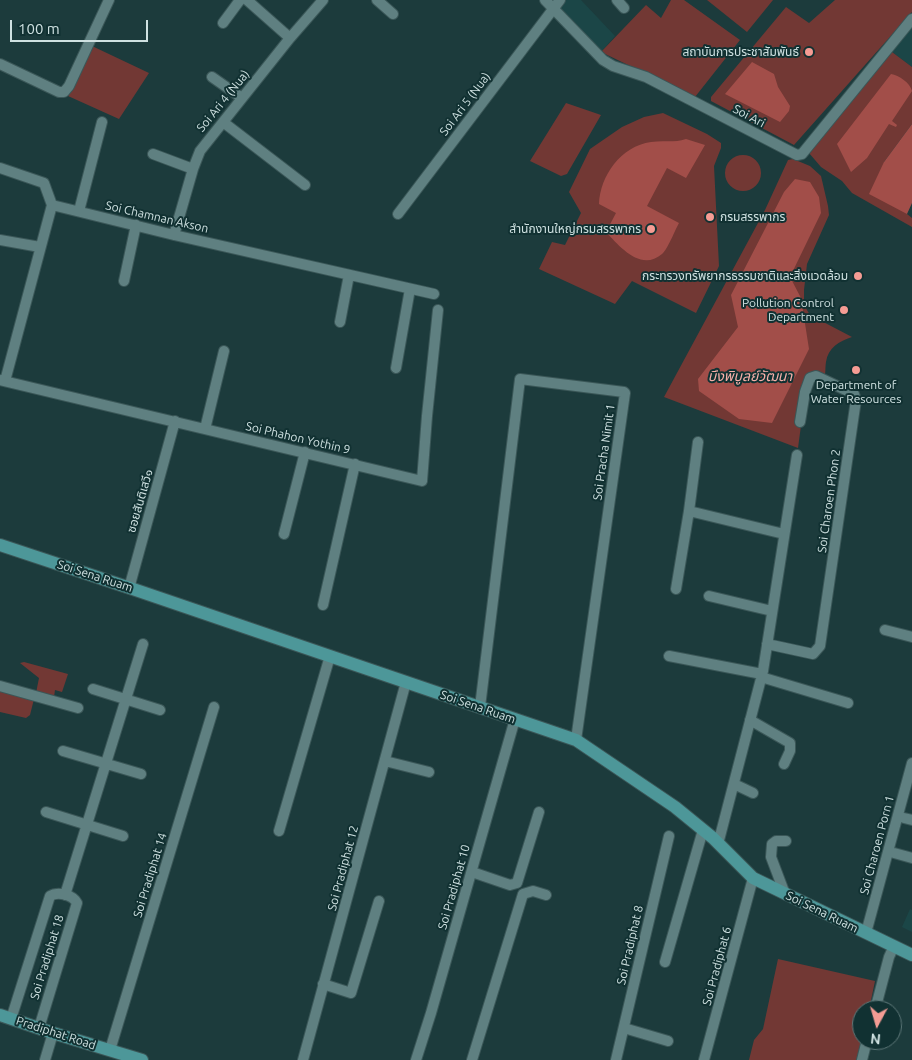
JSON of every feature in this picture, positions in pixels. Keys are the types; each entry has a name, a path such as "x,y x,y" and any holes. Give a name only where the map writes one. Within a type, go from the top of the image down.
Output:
{"street":[{"path":"0,64 59,92 64,92 69,86 110,0"},
{"path":"223,23 240,0"},
{"path":"247,0 290,38"},
{"name":"Soi Ari 4 (Nua)","path":"174,235 200,151 290,38 323,0"},
{"path":"378,0 393,14"},
{"name":"Soi Ari","path":"545,0 603,60 613,66 646,77 797,155 802,154 912,19"},
{"name":"Soi Ari 5 (Nua)","path":"398,214 560,0"},
{"path":"212,78 242,98"},
{"path":"79,212 102,122"},
{"path":"223,122 305,186"},
{"path":"154,154 193,170"},
{"path":"0,168 44,183 52,205 2,381"},
{"name":"Soi Chamnan Akson","path":"52,205 174,235 434,294"},
{"path":"124,281 136,226"},
{"path":"0,240 40,247"},
{"path":"340,322 349,275"},
{"path":"396,368 410,288"},
{"name":"Soi Phahon Yothin 9","path":"2,381 422,481 438,310"},
{"path":"205,429 224,351"},
{"name":"Soi Charoen Phon 2","path":"767,644 814,654 820,646 856,400 854,394 816,376 810,378 805,392 800,422"},
{"name":"Soi Pracha Nimit 1","path":"480,708 520,379 624,392 576,740"},
{"name":"ซอยสันติเสวี๑","path":"130,588 175,421"},
{"path":"676,589 698,442"},
{"path":"284,534 305,452"},
{"path":"718,844 761,676 797,454"},
{"path":"323,605 355,464"},
{"path":"689,511 784,534"},
{"name":"Soi Sena Ruam","path":"0,545 576,740 675,807 703,830 753,878 912,955"},
{"path":"709,596 772,611"},
{"path":"885,630 912,637"},
{"path":"65,895 143,644"},
{"path":"279,831 330,656"},
{"path":"669,656 761,676 848,703"},
{"name":"Soi Pradiphat 12","path":"303,1060 406,682"},
{"path":"0,686 78,708"},
{"path":"93,689 160,710"},
{"name":"Soi Pradiphat 14","path":"110,1050 214,707"},
{"name":"Soi Pradiphat 10","path":"416,1060 515,719"},
{"path":"750,720 790,743 790,751 784,764"},
{"path":"63,751 141,774"},
{"path":"385,761 429,772"},
{"name":"Soi Charoen Porn 1","path":"866,933 912,763"},
{"path":"734,784 753,793"},
{"path":"46,812 122,836"},
{"path":"472,872 510,884 517,883 539,812"},
{"path":"665,962 703,830"},
{"name":"Soi Pradiphat 8","path":"616,1060 669,836"},
{"path":"785,894 770,852 772,844 776,841 786,842"},
{"path":"894,853 912,858"},
{"name":"Soi Pradiphat 6","path":"704,1060 753,878"},
{"path":"472,1060 523,894 534,891 546,895"},
{"name":"Soi Pradiphat 18","path":"5,1017 50,896 58,893 72,897 76,900 77,904 39,1028"},
{"path":"323,984 351,993 379,901"},
{"path":"878,1000 889,957 894,946"},
{"name":"Pradiphat Road","path":"5,1017 142,1060"},
{"path":"624,1028 668,1041"},
{"path":"45,1060 53,1033"}],"shaded area":[{"path":"563,0 581,0 615,36 601,52 558,6"},
{"path":"671,0 684,0 740,40 695,97 601,52 646,5 661,18"},
{"path":"707,0 773,0 747,32"},
{"path":"835,0 912,0 912,12 794,145 711,101 711,97 786,7 809,23"},
{"path":"912,27 912,67 892,52"},
{"path":"92,46 149,73 119,119 68,96"},
{"path":"892,52 912,67 912,124 884,162 907,214 912,218 912,227 852,193 842,181 821,167 809,153"},
{"path":"566,103 601,115 567,174 561,176 530,161"},
{"path":"663,113 707,134 721,143 714,166 719,266 696,313 632,281 615,304 539,269 552,242 565,245 581,213 569,192 590,149 622,127 644,117"},
{"path":"743,155 750,156 756,160 760,166 760,180 756,186 750,190 743,191 736,190 730,186 726,180 725,173 726,166 730,160 736,156"},
{"path":"793,159 810,166 821,176 829,215 807,264 804,305 810,315 852,337 839,343 829,353 824,379 808,373 798,448 664,397 765,210 788,160"},
{"path":"24,662 68,674 62,692 55,690 54,697 36,693 39,678 20,663"},
{"path":"0,690 34,699 30,715 26,718 0,712"},
{"path":"910,909 912,910 912,932 902,927"},
{"path":"778,959 875,981 871,1000 852,1000 852,1050 859,1050 857,1060 749,1060 754,1040 763,1029"}],"water":[{"path":"752,62 774,74 778,87 790,106 789,111 780,122 725,94"},
{"path":"891,74 904,80 912,91 892,121 897,125 896,127 889,124 867,158 851,172 837,144"},
{"path":"912,124 912,203 907,214 869,194 884,162"},
{"path":"686,139 705,145 686,178 667,168 647,206 679,223 662,254 654,259 639,259 624,250 606,232 616,213 599,204 603,183 614,164 630,149 651,142"},
{"name":"บึงพิบูลย์วัฒนา","path":"795,179 810,182 819,197 821,213 790,277 801,298 809,349 772,423 739,419 699,391 698,379 738,327 731,295 784,192"}],"place":[{"name":"สถาบันการประชาสัมพันธ์","path":"809,52"},
{"name":"กรมสรรพากร","path":"710,217"},
{"name":"สำนักงานใหญ่กรมสรรพากร","path":"651,229"},
{"name":"กระทรวงทรัพยากรธรรมชาติและสิ่งแวดล้อม","path":"858,276"},
{"name":"Pollution Control Department","path":"844,310"},
{"name":"Department of Water Resources","path":"856,370"}]}
